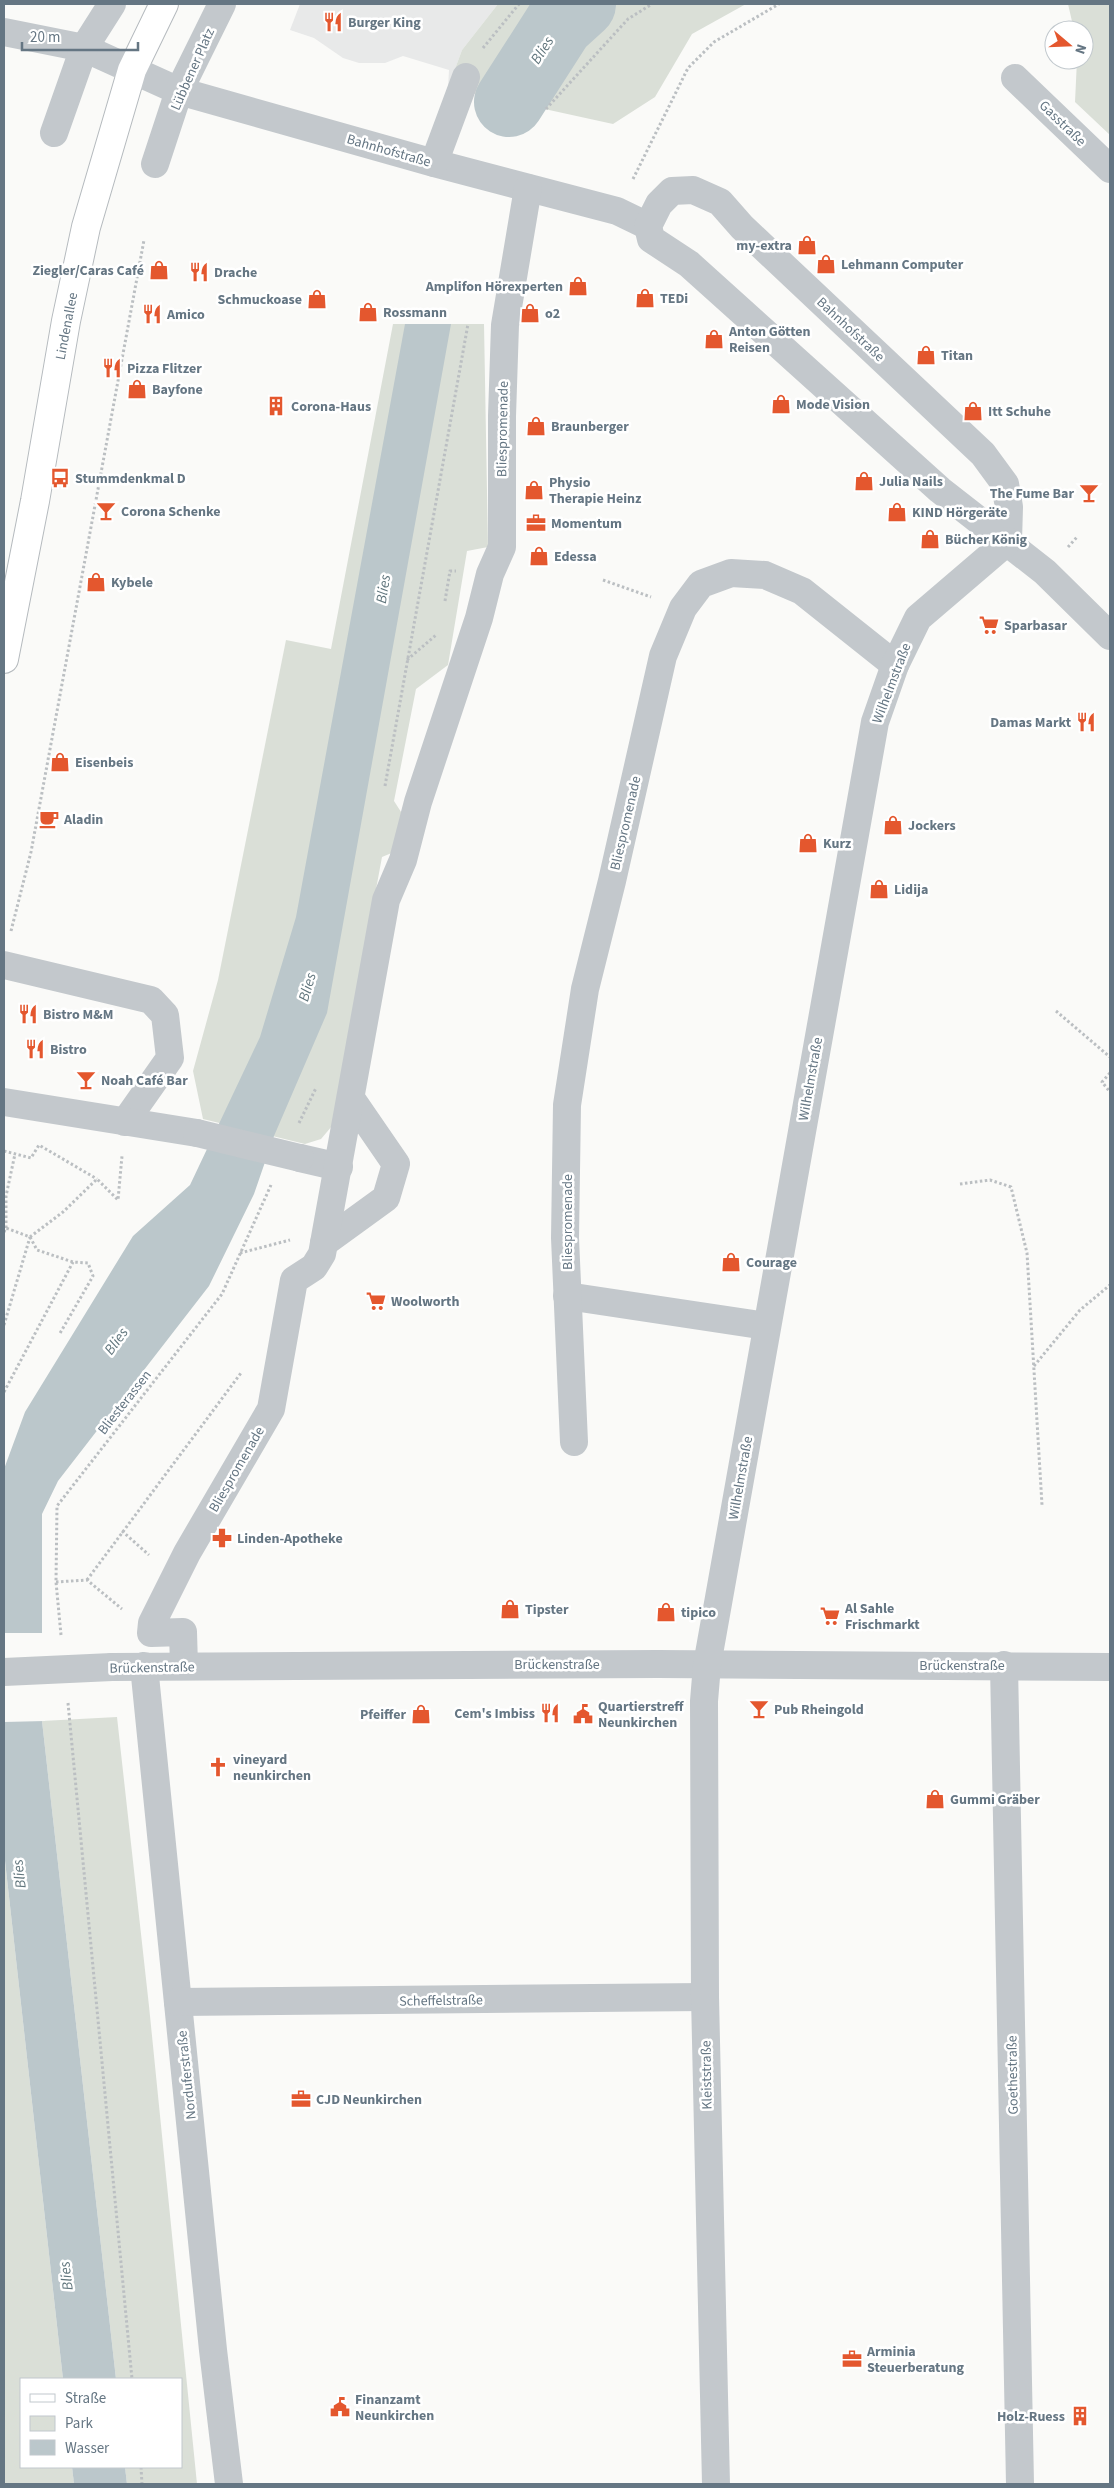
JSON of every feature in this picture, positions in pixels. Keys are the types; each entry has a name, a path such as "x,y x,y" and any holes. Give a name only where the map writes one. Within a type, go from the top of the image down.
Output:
{"main road":[{"name":"Lindenallee","path":"4,659 68,311 86,227 132,70 164,4"}],"street":[{"path":"54,133 84,48 112,4"},
{"name":"Lübbener Platz","path":"155,164 179,91 222,4"},
{"name":"Bahnhofstraße","path":"4,32 84,48 179,91 434,163 617,211 648,226"},
{"path":"434,163 466,77"},
{"name":"Gasstraße","path":"1016,78 1110,169"},
{"name":"Bliespromenade","path":"184,1666 183,1632 151,1633 152,1623 187,1553 271,1409 294,1280 314,1267 322,1254 321,1236 339,1167 352,1100 386,900 403,860 418,802 479,618 490,574 502,547 502,416 505,325 528,188"},
{"name":"Bahnhofstraße","path":"1008,541 1009,507 1005,484 983,454 742,227 720,202 693,190 672,191 659,204 648,226 652,239 689,264 940,490 1008,541 1045,572 1110,636"},
{"name":"Wilhelmstraße","path":"707,1665 874,722 895,665 918,618 1008,541"},
{"name":"Bliespromenade","path":"574,1442 565,1238 568,1105 585,989 612,882 663,656 682,608 701,584 731,574 765,575 802,591 895,665"},
{"path":"6,953 151,1000 165,1015 170,1058 124,1122"},
{"path":"321,1236 364,1207 386,1198 396,1164 376,1148 352,1100"},
{"path":"4,1102 55,1120 124,1122 197,1133 339,1167"},
{"path":"567,1296 766,1326"},
{"name":"Kleiststraße","path":"707,1665 704,1701 705,1998 716,2484"},
{"name":"Brückenstraße","path":"4,1672 144,1666 1004,1665 1110,1667"},
{"name":"Goethestraße","path":"1004,1665 1020,2484"},
{"name":"Norduferstraße","path":"144,1666 213,2350 230,2484"},
{"name":"Scheffelstraße","path":"178,2002 705,1998"}],"path":[{"path":"485,44 518,4"},
{"path":"546,109 628,19 652,4"},
{"path":"617,211 688,68 714,42 779,4"},
{"path":"6,953 31,852 144,240"},
{"path":"384,787 468,324"},
{"path":"602,580 682,608"},
{"path":"1056,1011 1110,1057"},
{"path":"1110,1073 1102,1082 1110,1092"},
{"path":"297,1128 317,1084"},
{"path":"4,1151 31,1158 39,1145 97,1179 118,1200 121,1165"},
{"path":"16,1154 6,1196 5,1230 30,1237 37,1250 73,1262 88,1263 93,1276 59,1335"},
{"path":"4,1325 30,1237 63,1212 97,1179"},
{"path":"960,1184 990,1180 1010,1187 1027,1253 1042,1504"},
{"name":"Bliesterassen","path":"62,1641 56,1582 57,1506 222,1294 272,1182"},
{"path":"240,1253 279,1243 321,1236"},
{"path":"277,1252 279,1243"},
{"path":"4,1392 73,1262"},
{"path":"1033,1367 1080,1310 1110,1285"},
{"path":"87,1580 247,1365"},
{"path":"122,1531 155,1560"},
{"path":"56,1582 87,1580 125,1611"},
{"path":"68,1700 132,2378"},
{"path":"141,2468 142,2484"}],"shaded area":[{"path":"300,4 498,4 462,50 448,88 449,70 403,56 385,63 359,63 343,58 314,38 290,30"}],"green space":[{"path":"498,4 746,4 692,34 655,97 613,124 448,88 462,50"},
{"path":"1068,4 1110,4 1110,135 1075,102 1077,70 1094,70 1094,20 1072,20"},
{"path":"393,324 484,324 488,547 467,551 448,665 416,689 394,801 403,815 394,852 382,857 332,1126 321,1139 305,1144 203,1119 193,1071 218,980 286,640 331,649"},
{"path":"117,1717 149,2006 197,2484 127,2484 125,2468 182,2468 182,2378 116,2378 42,1721"},
{"path":"4,1852 63,2378 20,2378 20,2468 72,2468 74,2484 4,2484"}],"water":[{"path":"405,324 451,324 327,1013 274,1136 254,1194 209,1286 58,1481 42,1514 42,1721 116,2378 63,2378 4,1852 4,1469 25,1412 133,1236 190,1185 260,1037 296,917"},
{"path":"72,2468 125,2468 127,2484 74,2484"}],"pier":[{"path":"4,1633 44,1633 45,1721 4,1722"}],"waterway":[{"name":"Blies","path":"509,102 559,24 581,4"}],"place":[{"name":"Burger King","path":"333,22"},
{"name":"my-extra","path":"807,245"},
{"name":"Lehmann Computer","path":"826,264"},
{"name":"Ziegler/Caras Café","path":"159,270"},
{"name":"Drache","path":"199,272"},
{"name":"Amplifon Hörexperten","path":"578,286"},
{"name":"TEDi","path":"645,298"},
{"name":"Schmuckoase","path":"317,299"},
{"name":"Rossmann","path":"368,312"},
{"name":"o2","path":"530,313"},
{"name":"Amico","path":"152,314"},
{"name":"Anton Götten Reisen","path":"714,339"},
{"name":"Titan","path":"926,355"},
{"name":"Pizza Flitzer","path":"112,368"},
{"name":"Bayfone","path":"137,389"},
{"name":"Mode Vision","path":"781,404"},
{"name":"Corona-Haus","path":"276,406"},
{"name":"Itt Schuhe","path":"973,411"},
{"name":"Braunberger","path":"536,426"},
{"name":"Stummdenkmal D","path":"60,478"},
{"name":"Julia Nails","path":"864,481"},
{"name":"Physio Therapie Heinz","path":"534,490"},
{"name":"The Fume Bar","path":"1089,493"},
{"name":"Corona Schenke","path":"106,511"},
{"name":"KIND Hörgeräte","path":"897,512"},
{"name":"Momentum","path":"536,523"},
{"name":"Bücher König","path":"930,539"},
{"name":"Edessa","path":"539,556"},
{"name":"Kybele","path":"96,582"},
{"name":"Sparbasar","path":"989,625"},
{"name":"Damas Markt","path":"1086,722"},
{"name":"Eisenbeis","path":"60,762"},
{"name":"Aladin","path":"49,819"},
{"name":"Jockers","path":"893,825"},
{"name":"Kurz","path":"808,843"},
{"name":"Lidija","path":"879,889"},
{"name":"Bistro M&M","path":"28,1014"},
{"name":"Bistro","path":"35,1049"},
{"name":"Noah Café Bar","path":"86,1080"},
{"name":"Courage","path":"731,1262"},
{"name":"Woolworth","path":"376,1301"},
{"name":"Linden-Apotheke","path":"222,1538"},
{"name":"Tipster","path":"510,1609"},
{"name":"tipico","path":"666,1612"},
{"name":"Al Sahle Frischmarkt","path":"830,1616"},
{"name":"Pub Rheingold","path":"759,1709"},
{"name":"Cem's Imbiss","path":"550,1713"},
{"name":"Pfeiffer","path":"421,1714"},
{"name":"Quartierstreff Neunkirchen","path":"583,1714"},
{"name":"vineyard neunkirchen","path":"218,1767"},
{"name":"Gummi Gräber","path":"935,1799"},
{"name":"CJD Neunkirchen","path":"301,2099"},
{"name":"Arminia Steuerberatung","path":"852,2359"},
{"name":"Finanzamt Neunkirchen","path":"340,2407"},
{"name":"Holz-Ruess","path":"1080,2416"}]}
